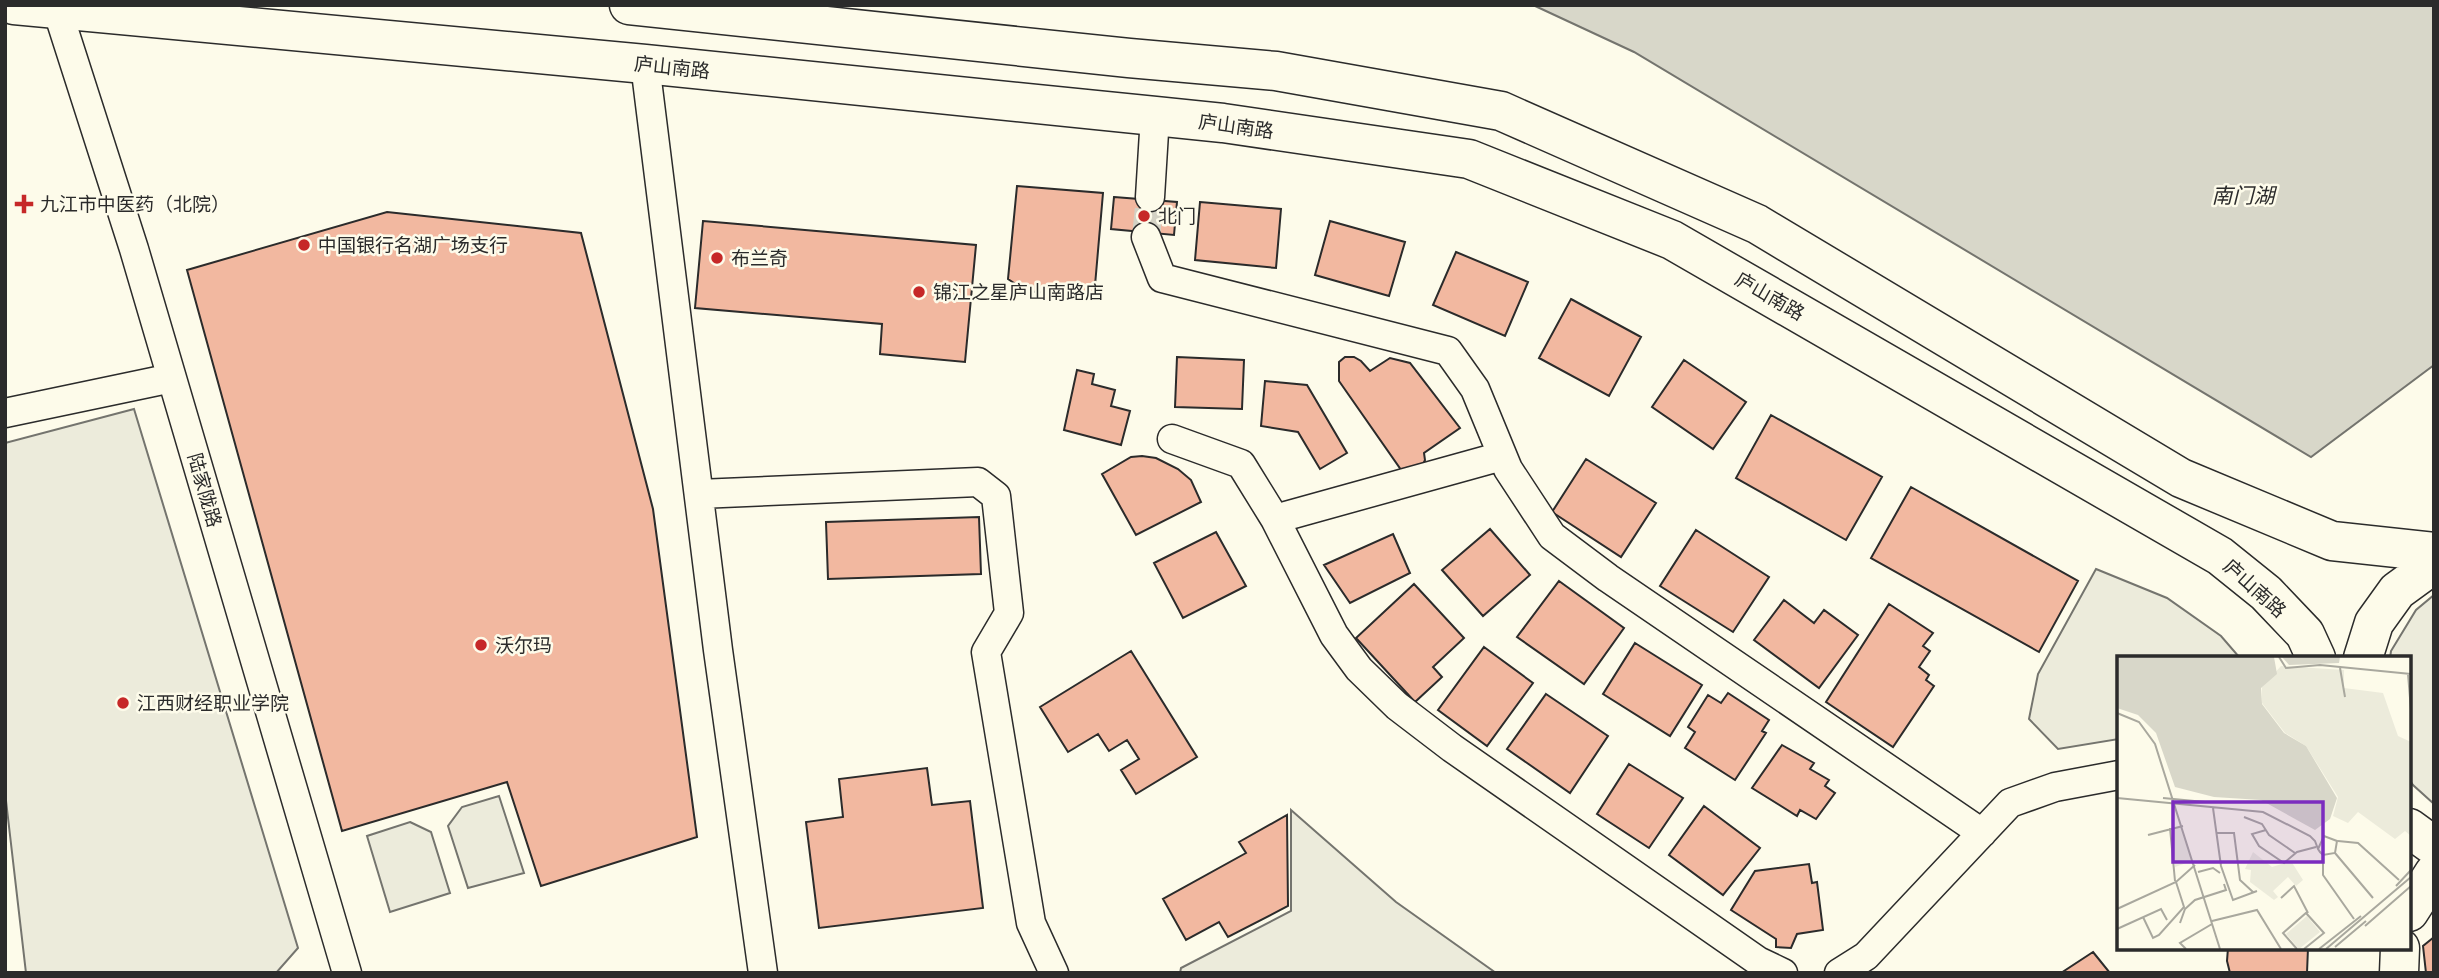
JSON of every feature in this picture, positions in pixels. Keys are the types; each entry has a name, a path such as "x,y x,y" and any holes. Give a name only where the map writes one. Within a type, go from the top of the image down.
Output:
{"main road":[{"name":"庐山南路","path":"14,5 645,64 1223,123 1469,159 1672,240 2220,556 2266,593 2305,634 2315,656"},
{"path":"629,5 1276,71 1501,111 1757,224 2180,478 2332,541 2434,552"},
{"path":"2364,656 2374,623 2397,591 2434,564"},
{"path":"2411,829 2434,846"},
{"path":"2411,909 2434,873"},
{"path":"2399,973 2400,950"}],"street":[{"name":"陆家陇路","path":"57,7 134,249 347,973"},
{"path":"645,64 763,973"},
{"path":"1150,197 1155,116"},
{"path":"1146,237 1162,278 1448,351 1475,389 1508,469 1552,536 1619,585 1982,833"},
{"path":"5,413 172,377"},
{"path":"1172,439 1241,464 1275,519 1334,635 1359,669 1397,706 1452,748 1758,961 1783,973"},
{"path":"1275,519 1503,456"},
{"path":"699,494 978,482 996,496 1009,612 986,652 1031,923 1054,973"},
{"path":"1839,973 1866,956 2010,803 2054,787 2117,775"}],"shaded area":[{"name":"江西财经职业学院","path":"134,409 298,948 276,973 26,973 5,792 5,443"},
{"path":"2096,569 2167,598 2221,636 2238,656 2117,656 2117,739 2058,749 2029,719 2038,674"},
{"path":"2434,595 2434,804 2411,782 2411,656 2390,656 2416,610"},
{"path":"499,796 524,873 468,888 448,826 462,807"},
{"path":"1291,810 1396,902 1496,973 1180,973 1181,968 1291,911"},
{"path":"410,822 431,832 450,893 390,912 367,836"}],"water":[{"name":"南门湖","path":"1533,5 2434,5 2434,365 2311,457 1634,52"}],"building":[{"path":"1017,186 1103,193 1094,297 1026,291 1008,279"},
{"name":"北门","path":"1114,197 1177,202 1174,235 1111,229"},
{"path":"1200,202 1281,209 1276,268 1195,260"},
{"name":"沃尔玛","path":"387,212 581,233 653,509 697,837 541,886 507,782 342,831 187,270"},
{"path":"703,221 976,245 965,362 880,354 882,324 695,308"},
{"path":"1330,221 1405,242 1389,296 1315,275"},
{"path":"1456,252 1528,282 1505,336 1433,305"},
{"path":"1571,299 1641,337 1609,396 1539,358"},
{"path":"1177,357 1244,360 1242,409 1175,407"},
{"path":"1345,357 1354,357 1370,371 1390,358 1410,363 1460,428 1424,453 1425,460 1421,469 1404,474 1339,381 1339,362"},
{"path":"1684,360 1746,402 1713,449 1652,407"},
{"path":"1077,370 1094,374 1092,384 1115,390 1111,406 1130,411 1121,445 1064,430"},
{"path":"1265,381 1307,385 1347,453 1320,469 1298,432 1261,426"},
{"path":"1771,415 1882,477 1846,540 1736,478"},
{"path":"1131,457 1156,458 1178,469 1191,480 1201,502 1136,535 1102,474"},
{"path":"1586,459 1656,503 1621,557 1552,512"},
{"path":"1911,487 2078,581 2039,652 1871,558"},
{"path":"979,517 981,574 828,579 826,522"},
{"path":"1490,529 1530,575 1483,616 1442,570"},
{"path":"1696,530 1769,577 1733,632 1660,586"},
{"path":"1216,532 1246,586 1183,618 1154,563"},
{"path":"1393,534 1410,573 1350,603 1324,565"},
{"path":"1559,581 1624,628 1584,684 1517,637"},
{"path":"1414,584 1464,638 1433,667 1442,677 1415,702 1356,638"},
{"path":"1784,600 1814,623 1824,610 1858,635 1819,688 1754,640"},
{"path":"1889,604 1933,633 1923,646 1930,651 1919,667 1929,675 1926,680 1934,686 1893,747 1826,702"},
{"path":"1635,643 1702,685 1670,736 1603,694"},
{"path":"1484,647 1533,683 1487,746 1438,710"},
{"path":"1131,651 1197,757 1136,794 1121,770 1139,759 1127,740 1109,751 1098,734 1068,752 1040,707"},
{"path":"1728,693 1769,720 1762,731 1766,733 1735,780 1685,748 1695,732 1688,727 1708,695 1721,703"},
{"path":"1546,694 1608,736 1570,793 1507,749"},
{"path":"1782,745 1814,763 1810,769 1829,780 1825,786 1835,793 1816,819 1800,810 1797,816 1752,788"},
{"path":"1629,764 1683,798 1649,848 1597,814"},
{"path":"927,768 932,805 970,801 983,908 819,928 806,822 843,817 839,779"},
{"path":"1704,806 1760,848 1723,895 1669,855"},
{"path":"1287,815 1288,906 1228,937 1219,922 1186,940 1163,899 1246,853 1239,842"},
{"path":"1809,864 1812,883 1817,882 1823,930 1797,934 1791,948 1776,947 1776,939 1731,910 1755,871"},
{"path":"2434,937 2434,973 2426,973 2423,946"},
{"path":"2228,950 2308,950 2307,973 2230,973"},
{"path":"2093,952 2110,973 2061,973"}],"tunnel":[{"path":"1146,237 1150,197"}],"place":[{"name":"九江市中医药（北院）","path":"24,204"},
{"name":"北门","path":"1144,216"},
{"name":"中国银行名湖广场支行","path":"304,245"},
{"name":"布兰奇","path":"717,258"},
{"name":"锦江之星庐山南路店","path":"919,292"},
{"name":"沃尔玛","path":"481,645"},
{"name":"江西财经职业学院","path":"123,703"}]}
